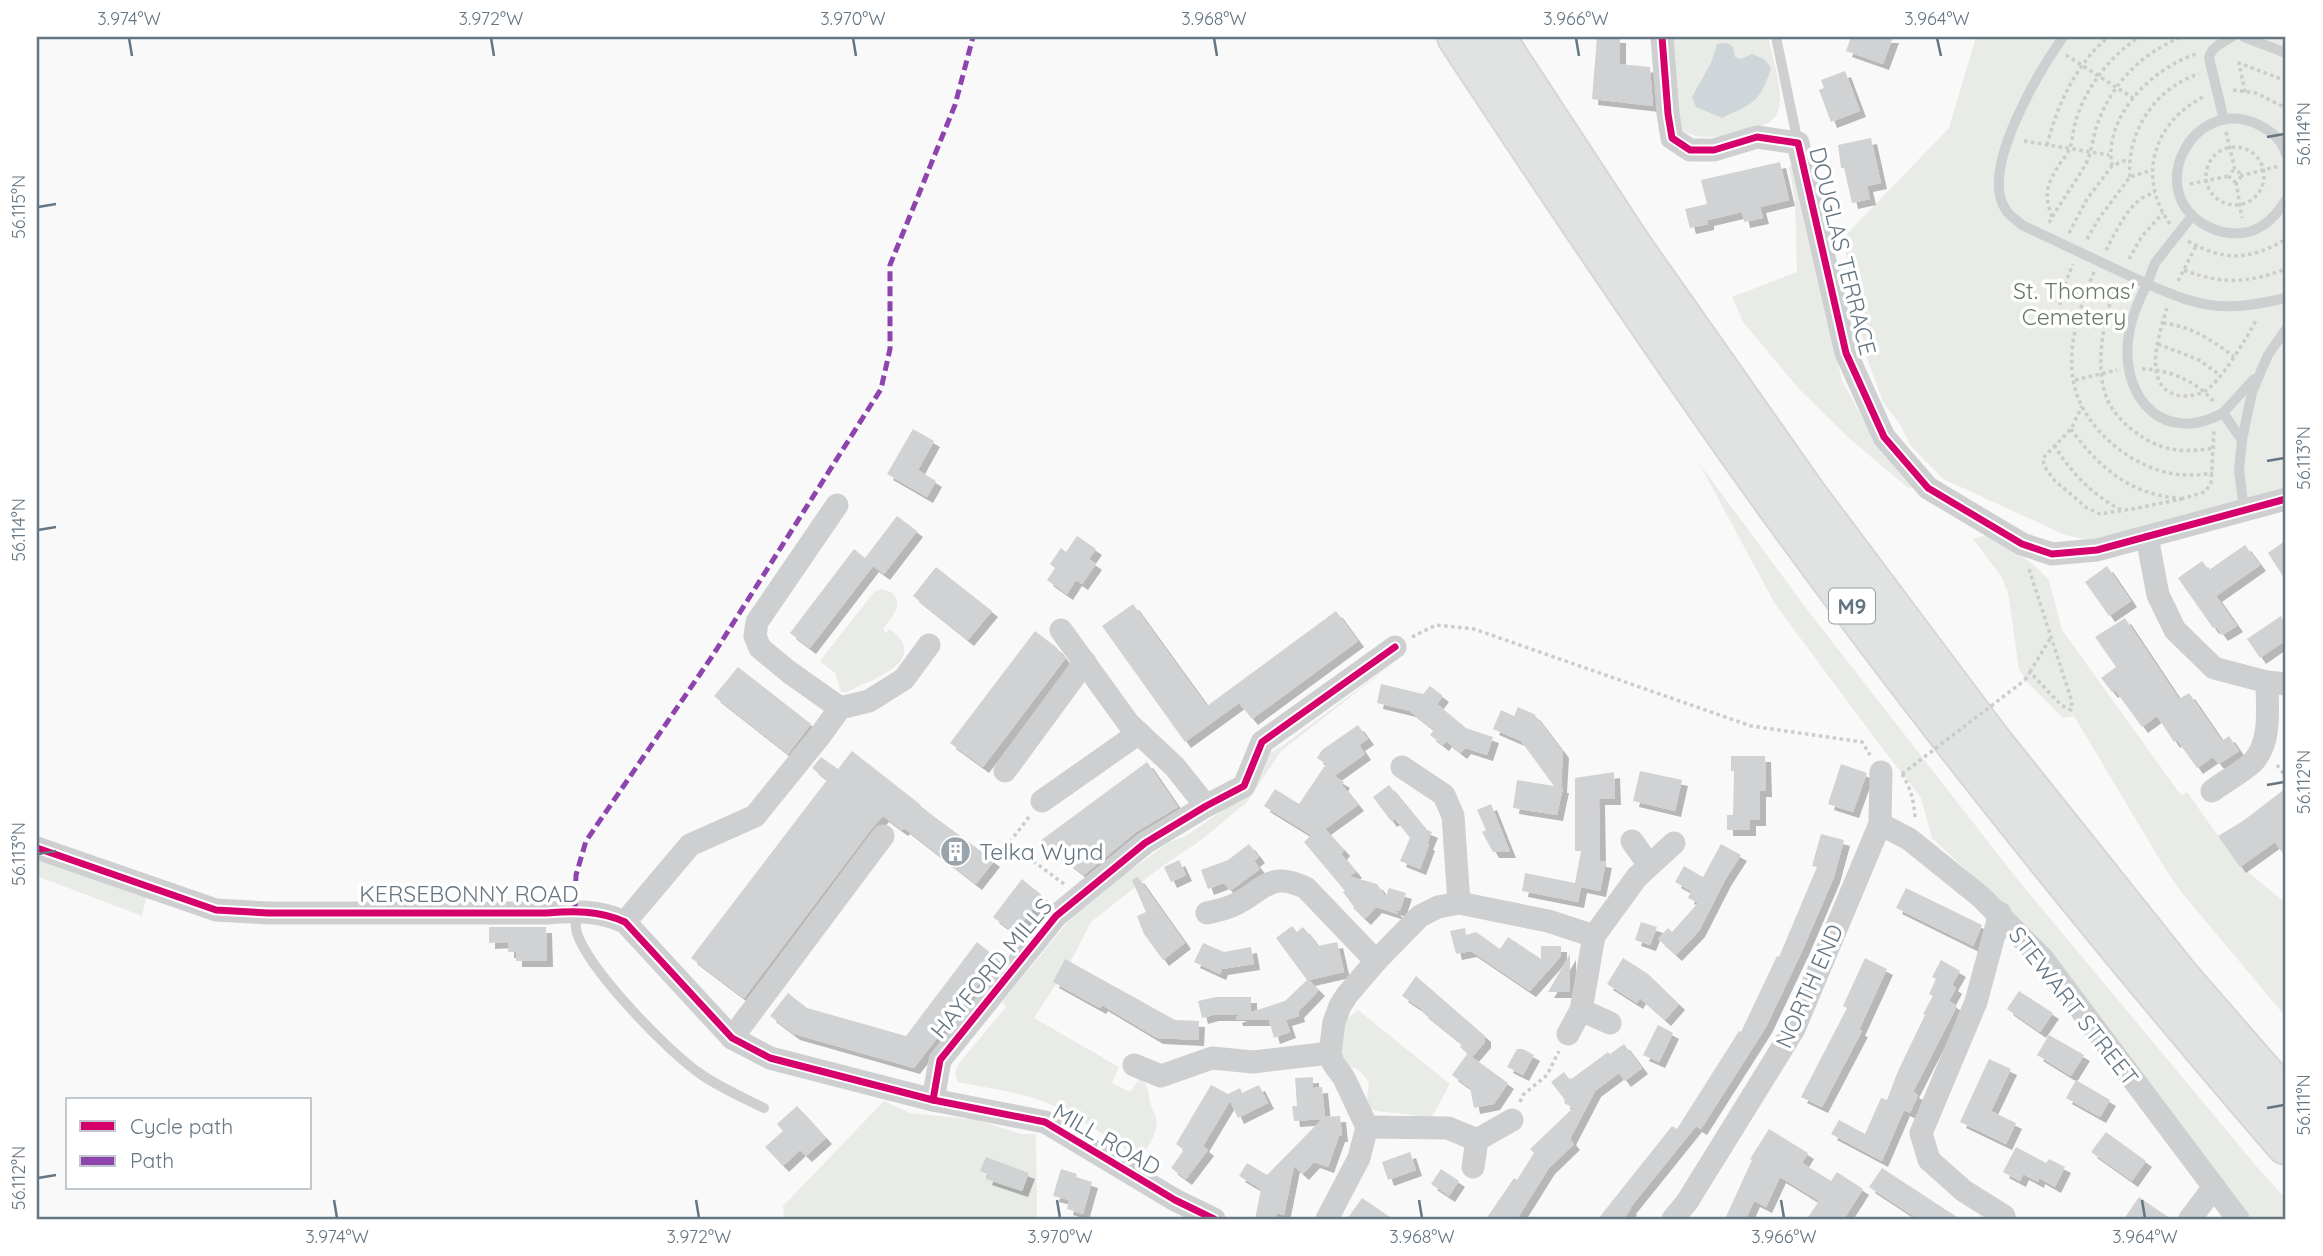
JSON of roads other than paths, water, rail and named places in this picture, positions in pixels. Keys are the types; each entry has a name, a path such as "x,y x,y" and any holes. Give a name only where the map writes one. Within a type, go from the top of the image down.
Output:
{"highway":[{"name":"M9","path":"1457,37 1608,265 1792,526 1967,759 2159,997 2286,1145"},
{"name":"M9","path":"1495,37 1632,246 1807,495 2007,761 2180,977 2286,1099"}],"street":[{"name":"DOUGLAS TERRACE","path":"1662,37 1672,138 1690,150 1714,149 1757,137 1798,143 1846,353 1884,437 1928,488 2022,544 2052,554 2097,550 2286,499"},
{"path":"837,505 757,622 755,636 760,648 840,708"},
{"path":"2147,537 2158,596 2175,631 2214,668 2276,683 2263,746 2253,761 2212,791"},
{"path":"1061,630 1129,724 1175,767 1206,806"},
{"path":"926,642 904,680 869,701 840,708 755,816 690,845 625,922 732,1038 770,1058 933,1100"},
{"name":"HAYFORD MILLS","path":"933,1100 940,1060 1056,916 1144,843 1244,786 1262,742 1395,647"},
{"path":"1005,771 1085,662"},
{"path":"1042,801 1139,733"},
{"path":"1402,767 1444,795 1453,816 1459,903"},
{"name":"NORTH END","path":"1673,1219 1687,1202 1794,1029 1880,824 1892,773"},
{"name":"STEWART STREET","path":"1880,824 1909,839 2000,913 2042,958 2238,1219"},
{"path":"732,1038 883,836"},
{"path":"1632,841 1649,865"},
{"path":"1568,1034 1581,1010 1594,936 1637,877 1674,843"},
{"name":"KERSEBONNY ROAD","path":"37,848 216,910 290,913 575,911 598,913 625,922"},
{"path":"1207,914 1233,906 1261,887 1278,880 1293,881 1306,888 1377,961"},
{"path":"1327,1219 1359,1158 1367,1127 1330,1053 1334,1022 1340,1006 1377,961 1420,916 1438,907 1459,903 1548,921 1594,936"},
{"path":"2000,913 1976,1002 1921,1133 1929,1160 1964,1191 2004,1216"},
{"path":"1581,1010 1610,1023"},
{"path":"1134,1065 1161,1087 1212,1058 1253,1062 1330,1053"},
{"name":"MILL ROAD","path":"933,1100 1045,1122 1170,1209 1214,1219"},
{"path":"1477,1140 1512,1120"},
{"path":"1367,1127 1448,1128 1477,1140"},
{"path":"1473,1167 1477,1140"},
{"path":"2190,1219 2214,1187"}],"lane":[{"name":"DOUGLAS TERRACE","path":"1776,37 1798,143"},
{"path":"2063,37 2025,101 2008,138 2000,180 2000,195 2005,210 2022,225 2171,294 2214,307 2241,306 2286,298"},
{"path":"2224,120 2211,70 2210,53 2232,37"},
{"path":"2244,37 2286,53"},
{"path":"2286,154 2274,134 2264,127 2252,121 2224,120 2205,127 2187,144 2177,167 2178,187 2184,205 2192,216 2217,231 2245,233 2268,223 2278,214 2286,200"},
{"path":"2192,216 2155,263 2135,309 2128,341 2131,377 2139,397 2150,412 2173,424 2211,419 2222,413 2259,373"},
{"path":"2244,510 2239,470 2252,392 2268,355 2286,328"},
{"path":"2222,413 2242,440"},
{"path":"575,911 577,931 587,955 622,998 663,1041 701,1075 764,1108"}],"place":[{"name":"Telka Wynd","path":"956,851"}],"park label":[{"name":"St. Thomas' Cemetery","path":"2074,303"}]}
